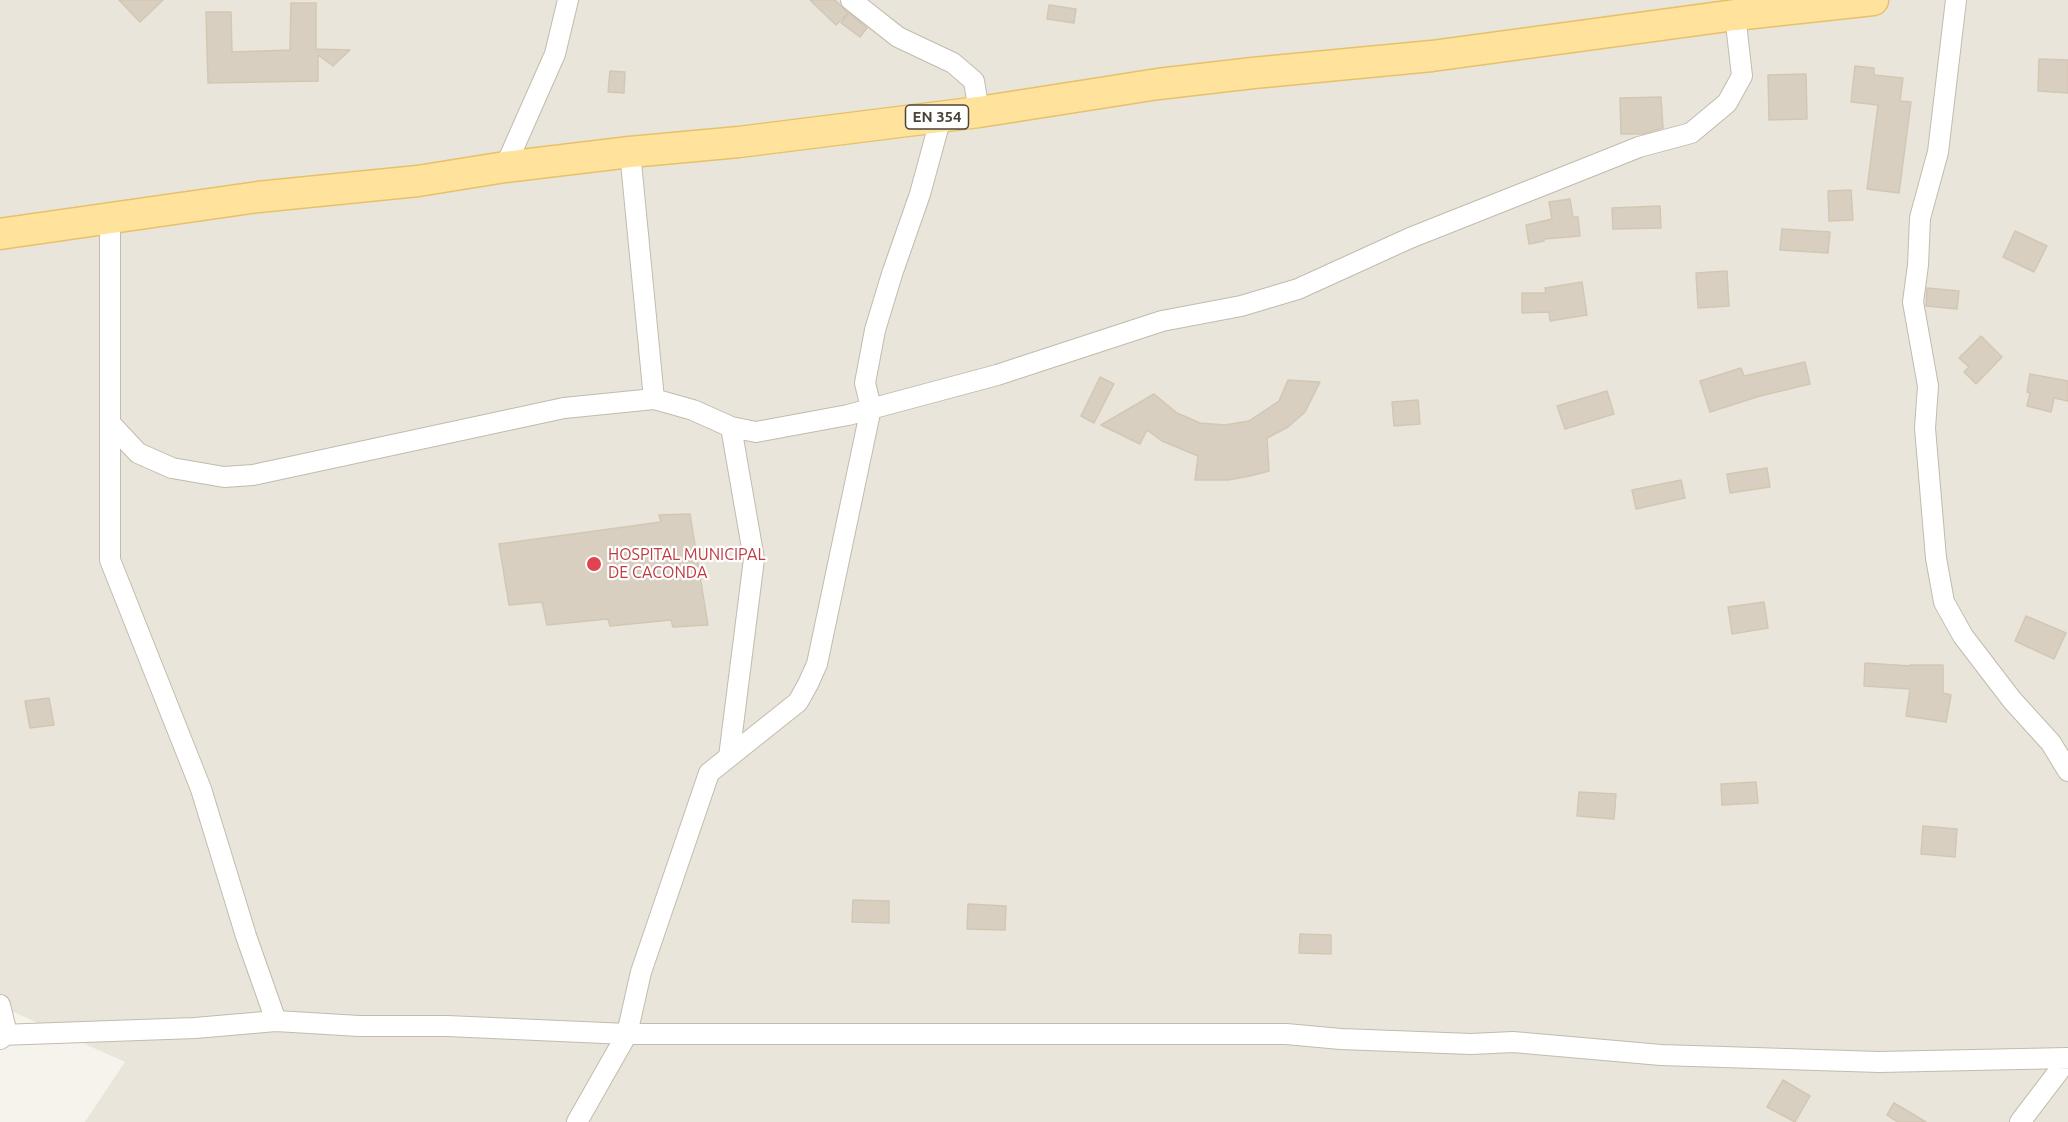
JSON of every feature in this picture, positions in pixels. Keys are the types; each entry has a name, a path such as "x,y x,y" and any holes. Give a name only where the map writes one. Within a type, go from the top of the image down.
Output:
{"main road":[{"name":"EN 354","path":"0,234 258,197 418,181 505,167 942,117 1158,84 1432,56 1735,15 1873,0"}],"street":[{"path":"505,167 555,54 568,0"},
{"path":"850,0 898,37 953,63 974,81 980,112"},
{"path":"1956,0 1938,152 1920,218 1918,265 1913,302 1928,386 1925,428 1936,558 1944,602 1963,636 2013,700 2051,743 2068,771"},
{"path":"110,423 138,453 172,468 224,477 253,475 564,408 654,399 693,410 731,427 756,432 848,415 997,375 1162,321 1241,306 1298,289 1410,238 1572,173 1639,147 1690,133 1727,103 1742,76 1735,15"},
{"path":"577,1122 627,1034 641,972 709,773 798,702 817,664 871,408 865,382 875,330 892,274 921,194 942,117"},
{"path":"630,152 654,399"},
{"path":"110,219 110,560 201,789 246,936 276,1021"},
{"path":"729,757 754,559 731,427"},
{"path":"0,1005 2,1036 195,1028 276,1021 359,1026 447,1026 627,1034 1286,1035 1471,1044 1514,1042 1661,1055 1879,1062 2068,1058"},
{"path":"2020,1122 2068,1058"}],"shaded area":[{"path":"0,0 2068,0 2068,1122 85,1122 125,1062 0,1006"}],"building":[{"path":"119,0 163,0 140,22"},
{"path":"810,0 835,0 848,13 836,25"},
{"path":"291,3 316,3 316,49 350,50 333,66 318,55 318,81 208,83 206,12 231,12 232,52 290,50"},
{"path":"1049,5 1076,9 1074,23 1047,19"},
{"path":"849,13 867,28 860,37 841,23"},
{"path":"2039,59 2068,60 2068,93 2038,91"},
{"path":"1855,66 1874,68 1874,75 1903,78 1900,101 1911,102 1899,193 1867,189 1878,105 1851,102"},
{"path":"610,71 625,72 624,93 608,92"},
{"path":"1806,74 1807,119 1769,120 1768,75"},
{"path":"1661,97 1663,128 1642,134 1621,134 1620,98"},
{"path":"1851,190 1853,220 1829,221 1828,191"},
{"path":"1570,199 1573,217 1578,217 1580,236 1544,239 1544,241 1529,244 1526,225 1552,219 1549,202"},
{"path":"1660,206 1661,228 1613,229 1612,208"},
{"path":"1782,229 1830,232 1828,253 1780,250"},
{"path":"2015,231 2047,246 2034,272 2003,257"},
{"path":"1727,271 1729,306 1698,308 1696,273"},
{"path":"1582,282 1587,315 1550,321 1549,312 1522,313 1522,293 1546,293 1545,288"},
{"path":"1927,288 1959,291 1957,309 1926,306"},
{"path":"1981,336 2002,357 1976,384 1964,372 1969,367 1959,358"},
{"path":"1805,362 1810,384 1760,396 1710,412 1700,381 1741,368 1744,376"},
{"path":"2030,374 2068,381 2068,401 2054,398 2051,412 2027,406"},
{"path":"1100,377 1114,384 1094,423 1081,416"},
{"path":"1288,380 1320,382 1305,412 1288,427 1267,438 1269,471 1250,476 1228,480 1195,480 1198,456 1162,441 1147,430 1140,444 1101,425 1154,394 1177,413 1200,423 1225,425 1249,421 1279,401"},
{"path":"1607,391 1614,414 1565,429 1557,406"},
{"path":"1418,400 1420,424 1394,426 1392,402"},
{"path":"1767,468 1770,487 1730,493 1727,474"},
{"path":"1681,480 1685,498 1636,509 1632,490"},
{"path":"690,514 708,625 673,627 671,620 610,626 608,619 547,625 542,602 509,605 499,544 661,522 659,515"},
{"path":"1764,602 1768,628 1732,634 1728,607"},
{"path":"2026,616 2066,633 2054,659 2015,641"},
{"path":"1865,663 1910,666 1943,665 1943,693 1951,695 1946,722 1906,716 1910,689 1864,686"},
{"path":"49,698 54,725 30,728 25,701"},
{"path":"1756,782 1758,803 1722,805 1721,784"},
{"path":"1579,792 1616,794 1614,819 1577,816"},
{"path":"1923,826 1957,829 1955,857 1921,854"},
{"path":"853,900 889,901 889,923 852,922"},
{"path":"968,904 1006,906 1005,930 967,929"},
{"path":"1300,934 1331,935 1331,954 1299,953"},
{"path":"1783,1080 1810,1096 1795,1122 1767,1107"},
{"path":"1894,1103 1926,1122 1898,1122 1887,1115"}],"place":[{"name":"HOSPITAL MUNICIPAL DE CACONDA","path":"594,564"}]}
